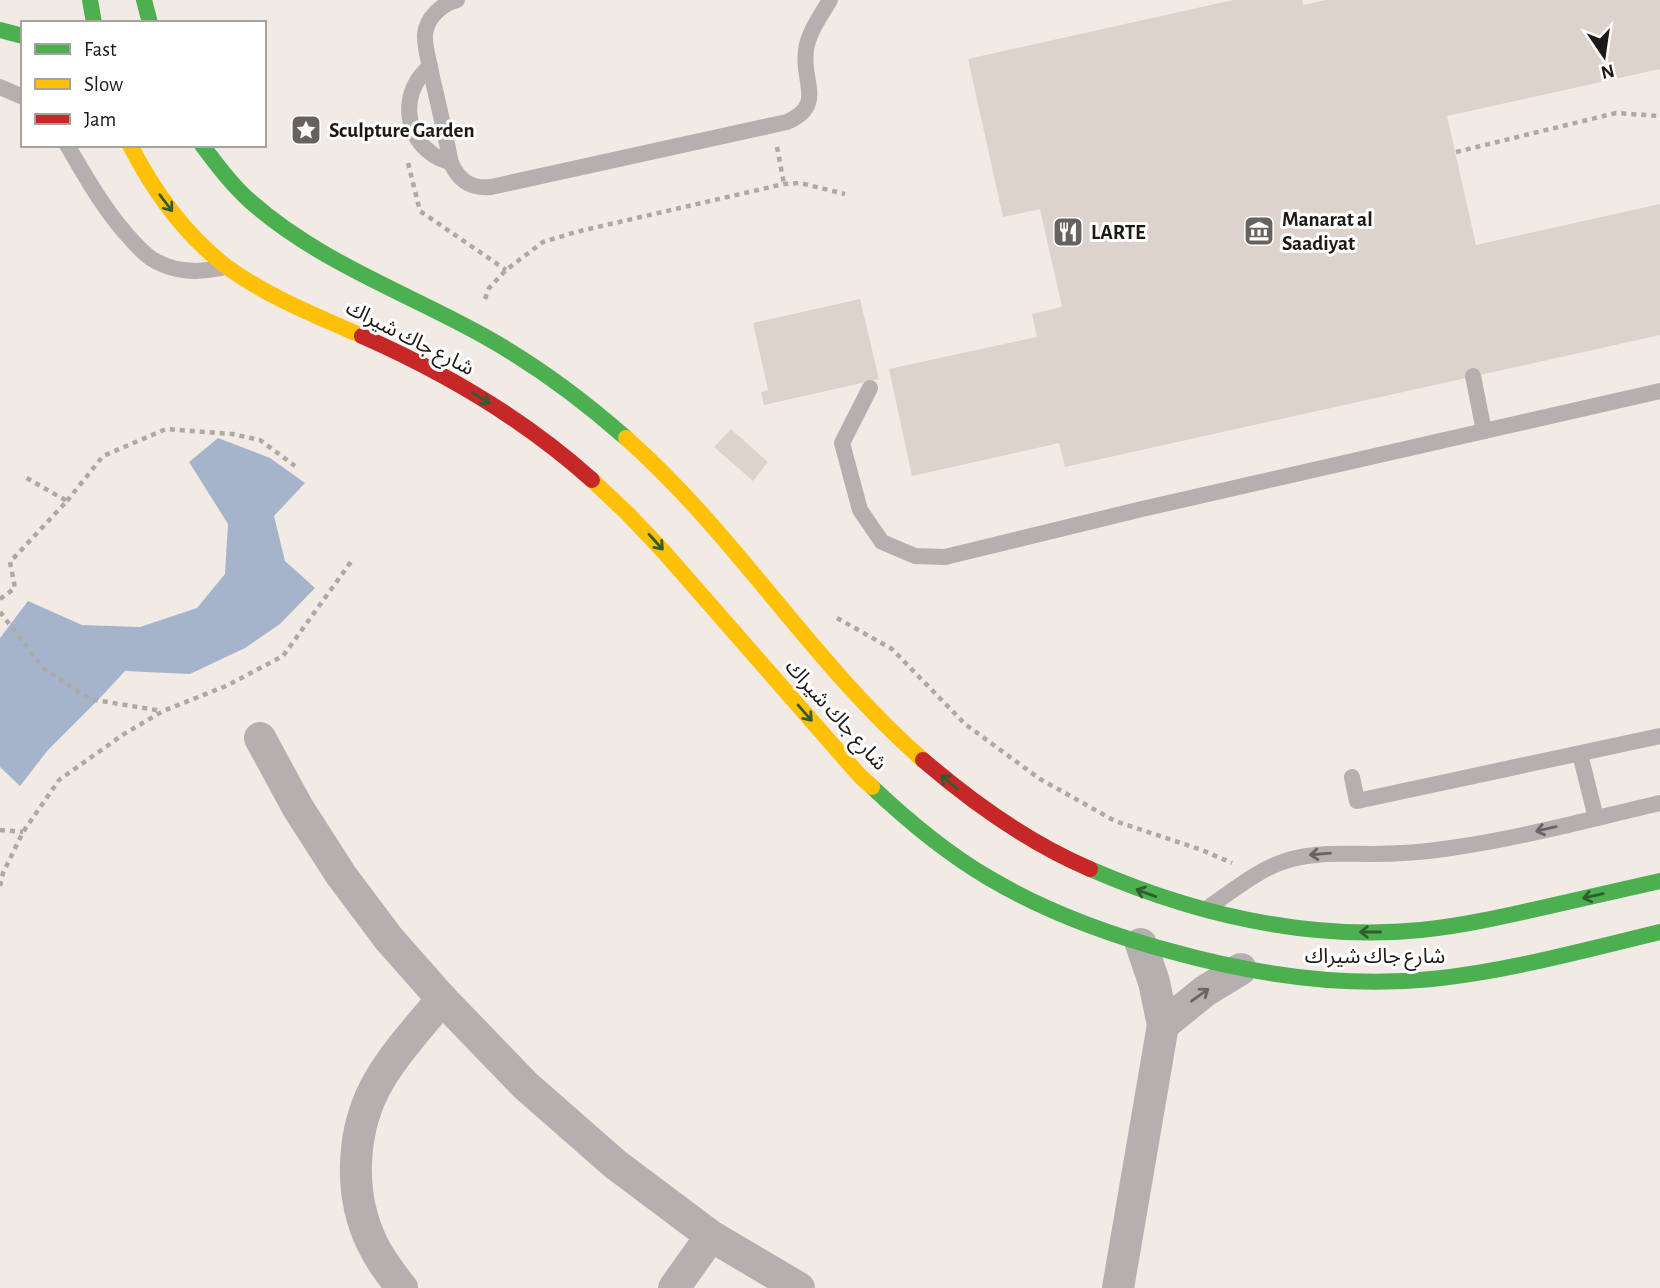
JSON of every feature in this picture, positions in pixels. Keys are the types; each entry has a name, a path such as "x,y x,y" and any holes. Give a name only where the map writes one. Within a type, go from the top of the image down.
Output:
{"street":[{"path":"90,0 94,21"},
{"path":"144,0 149,21"},
{"path":"0,30 21,35"},
{"name":"شارع جاك شيراك","path":"131,147 142,169 182,225 227,266 280,298 434,370 479,397 567,458 618,502 654,540 859,775 887,802 923,833 962,860 1042,906 1083,924 1141,944 1241,969 1301,979 1347,982 1458,976 1512,967 1660,932"},
{"name":"شارع جاك شيراك","path":"204,147 231,183 257,209 306,245 521,357 625,436 670,478 712,524 863,703 930,766 984,810 1073,863 1170,902 1204,911 1267,924 1366,932 1464,925 1660,881"},
{"path":"309,263 344,266"},
{"path":"260,738 298,808 341,876 390,939 442,999 525,1085 615,1164 711,1236 799,1288"},
{"path":"1118,1288 1163,1025 1154,982 1141,944"},
{"path":"1163,1025 1205,991 1241,969"},
{"path":"402,1288 372,1242 362,1216 357,1189 359,1134 378,1081 393,1058 442,999"},
{"path":"674,1288 711,1236"}],"lane":[{"path":"457,0 440,8 428,24 425,34 451,163 462,180 470,186 480,188 787,122 798,117 806,109 810,97 805,67 806,48 830,0"},
{"path":"430,66 416,81 409,101 410,121 418,140 432,155 451,163"},
{"path":"0,87 21,96"},
{"path":"68,147 99,200 150,258 191,271 227,266"},
{"path":"1473,376 1484,431"},
{"path":"870,388 842,443 860,510 882,542 915,556 945,557 1142,509 1660,391"},
{"path":"1352,777 1357,802 1660,736"},
{"path":"1580,754 1596,818"},
{"path":"1204,911 1256,874 1289,859 1334,853 1407,853 1449,849 1491,842 1660,803"}],"path":[{"path":"1456,152 1616,113 1660,116"},
{"path":"773,125 784,184"},
{"path":"482,309 489,288 506,270 543,242 784,184 800,183 845,194"},
{"path":"0,599 15,589 10,562 67,501 103,456 166,429 232,434 260,440 295,466"},
{"path":"23,476 67,501"},
{"path":"0,886 3,873 23,832 59,780 124,734 163,711 226,686 283,656 353,559"},
{"path":"0,612 43,668 89,699 163,711"},
{"path":"0,830 23,832"}],"water":[{"path":"218,438 270,458 305,483 274,516 285,561 315,588 280,624 245,648 190,674 125,671 48,750 20,786 0,767 0,638 28,601 82,625 140,627 197,608 225,574 228,524 189,462"}],"building":[{"name":"Manarat al Saadiyat","path":"1233,0 1302,0 1303,5 1326,0 1660,0 1660,69 1447,116 1476,245 1660,204 1660,335 1065,467 1059,443 912,476 889,369 1037,337 1032,314 1062,307 1040,209 1003,217 968,59"},
{"path":"860,299 879,379 764,405 761,392 768,390 753,323"},
{"path":"731,429 768,462 753,481 714,447"}],"traffic: fast":[{"path":"90,0 94,21"},
{"path":"144,0 149,21"},
{"path":"0,30 21,35"},
{"path":"204,147 237,188 277,223 363,275 503,347 558,383 626,438"},
{"path":"872,787 958,858 1032,901 1100,929 1146,944 1267,973 1366,982 1432,979 1518,965 1660,932"},
{"path":"1090,869 1129,885 1210,911 1294,927 1378,932 1466,924 1660,881"}],"traffic: slow":[{"path":"131,147 172,212 184,227 227,267 276,297 362,336"},
{"path":"626,438 703,516 845,682 923,760"},
{"path":"592,480 664,552 872,787"}],"traffic: jam":[{"path":"362,336 483,399 539,437 592,480"},
{"path":"923,760 1002,821 1045,847 1090,869"}],"place":[{"name":"Sculpture Garden","path":"306,130"},
{"name":"Manarat al Saadiyat","path":"1259,231"},
{"name":"LARTE","path":"1068,232"}]}
